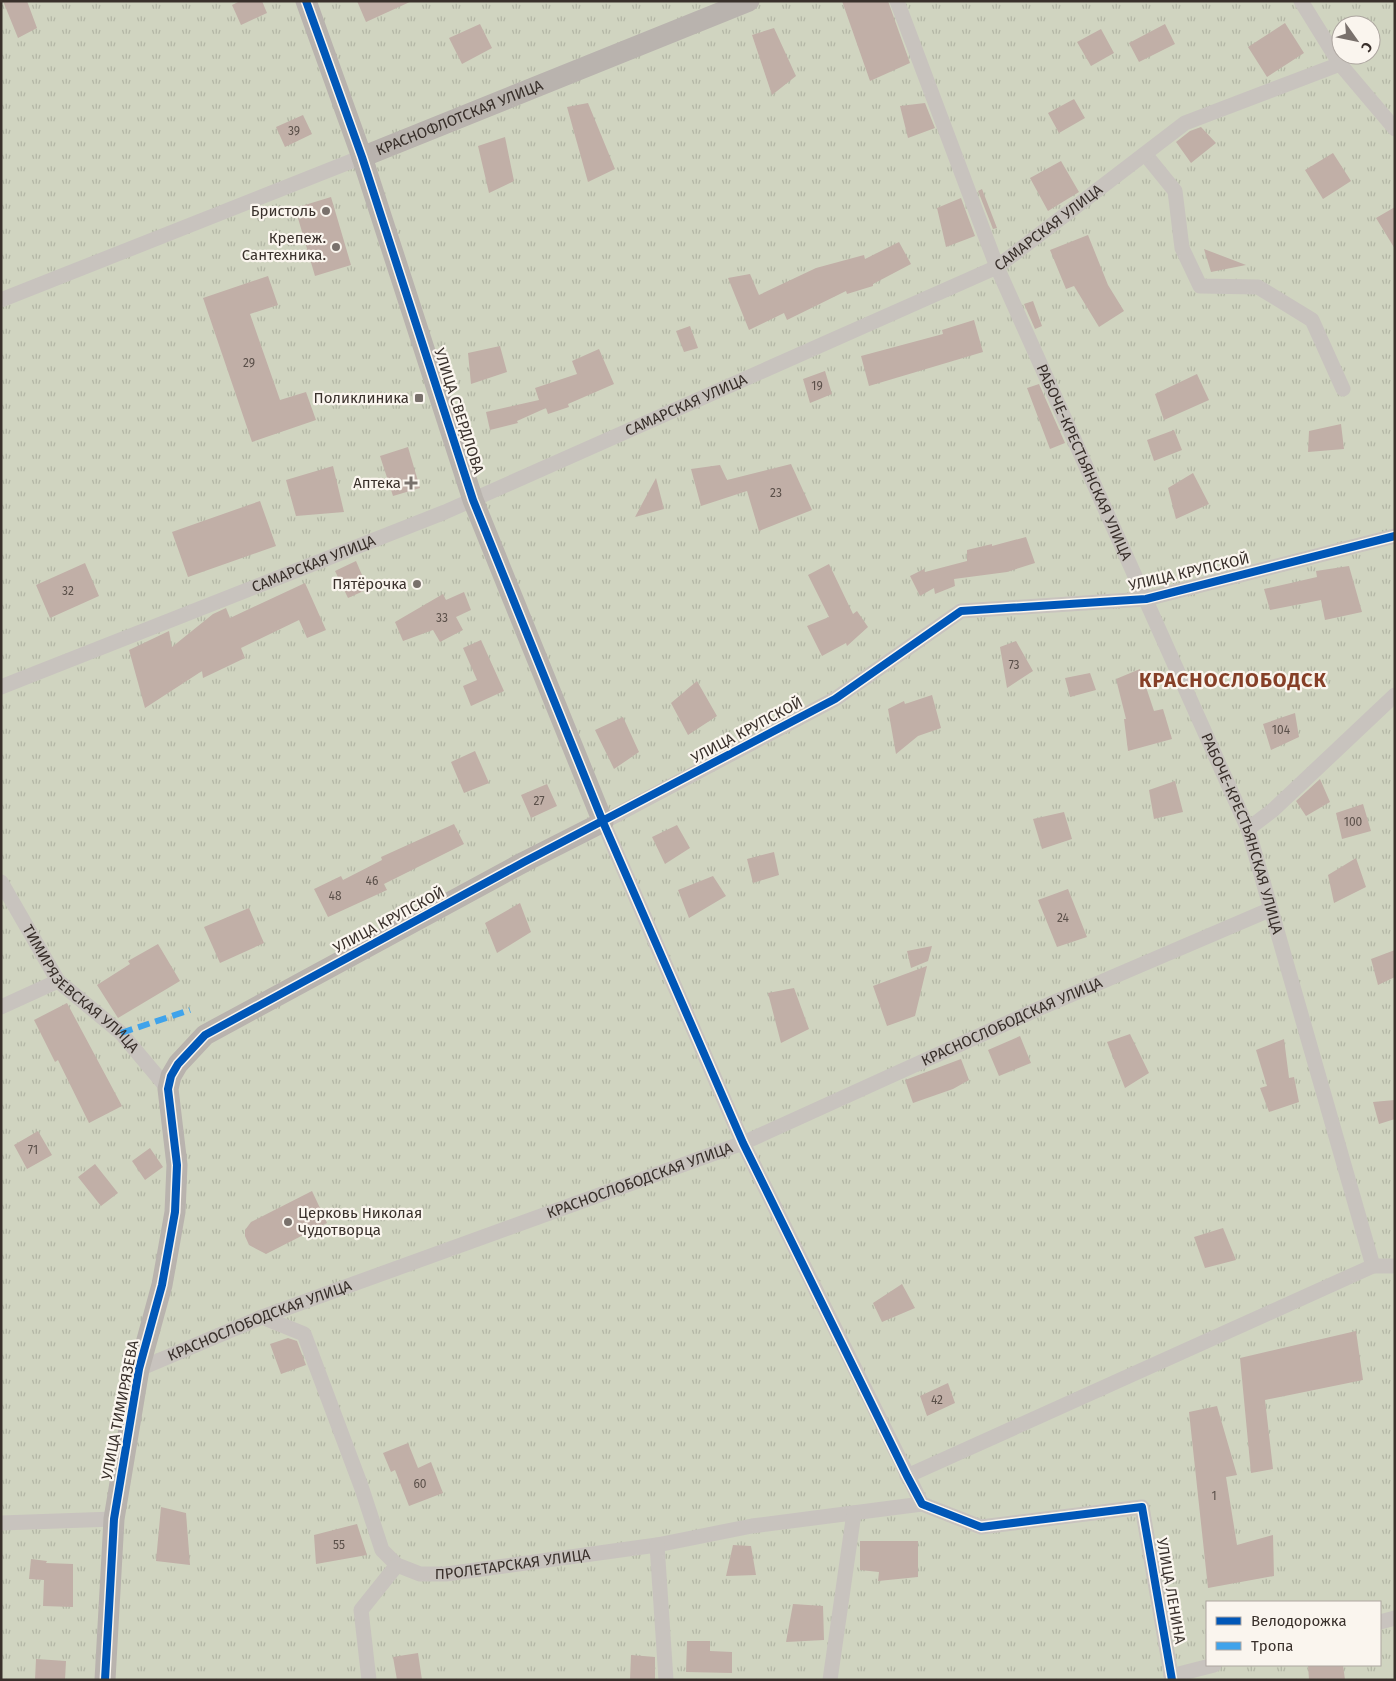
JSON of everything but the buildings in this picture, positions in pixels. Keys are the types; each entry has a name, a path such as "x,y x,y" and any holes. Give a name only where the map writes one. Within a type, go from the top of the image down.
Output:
{"street":[{"name":"УЛИЦА СВЕРДЛОВА","path":"306,1 362,157 473,500 602,822"},
{"name":"КРАСНОФЛОТСКАЯ УЛИЦА","path":"1,300 749,1"},
{"name":"РАБОЧЕ-КРЕСТЬЯНСКАЯ УЛИЦА","path":"897,1 997,268 1248,829 1269,910 1373,1266"},
{"path":"1301,1 1331,49"},
{"name":"САМАРСКАЯ УЛИЦА","path":"1,687 473,500 997,268 1185,123 1337,65"},
{"path":"1341,65 1395,130"},
{"path":"1145,154 1174,190 1182,248 1200,286 1258,287 1312,320 1343,389"},
{"name":"УЛИЦА КРУПСКОЙ","path":"168,1089 171,1076 178,1064 205,1035 524,862 835,699 961,611 1146,599 1395,536"},
{"path":"1248,829 1273,810 1392,702"},
{"path":"602,822 743,1143 922,1504"},
{"name":"ТИМИРЯЗЕВСКАЯ УЛИЦА","path":"1,882 58,981 121,1033 168,1089"},
{"name":"КРАСНОСЛОБОДСКАЯ УЛИЦА","path":"139,1369 262,1317 743,1143 1038,1009 1269,910"},
{"path":"1,1007 58,981"},
{"name":"УЛИЦА ТИМИРЯЗЕВА","path":"105,1680 114,1519 139,1369 162,1285 175,1212 176,1165 168,1089"},
{"path":"907,1476 1373,1266 1395,1266"},
{"name":"ПРОЛЕТАРСКАЯ УЛИЦА","path":"262,1317 304,1334 361,1486 382,1550 397,1565 420,1574 446,1574 657,1545 752,1526 922,1504"},
{"name":"УЛИЦА ЛЕНИНА","path":"922,1504 981,1527 1142,1507 1172,1678"},
{"path":"830,1680 854,1513"},
{"path":"1,1523 114,1519"},
{"path":"657,1545 666,1680"},
{"path":"369,1680 361,1610 397,1565"},
{"path":"1381,1622 1395,1618"},
{"path":"1172,1678 1211,1666"}],"green space":[{"path":"1,1 1395,1 1395,1680 1,1680"}],"marked path":[{"path":"121,1033 190,1010"}],"cycle path":[{"path":"306,1 362,157 473,500 603,822 743,1143 907,1476 922,1504 981,1527 1142,1507 1172,1680"},
{"path":"105,1680 114,1519 139,1369 162,1285 175,1212 177,1165 168,1089 171,1076 178,1064 205,1035 524,862 835,699 961,611 1146,599 1395,536"}],"place":[{"name":"Бристоль","path":"326,211"},
{"name":"Крепеж. Сантехника.","path":"336,247"},
{"name":"Поликлиника","path":"419,398"},
{"name":"Аптека","path":"411,483"},
{"name":"Пятёрочка","path":"417,584"},
{"name":"Церковь Николая Чудотворца","path":"288,1222"}],"district":[{"name":"КРАСНОСЛОБОДСК","path":"1233,680"}]}
